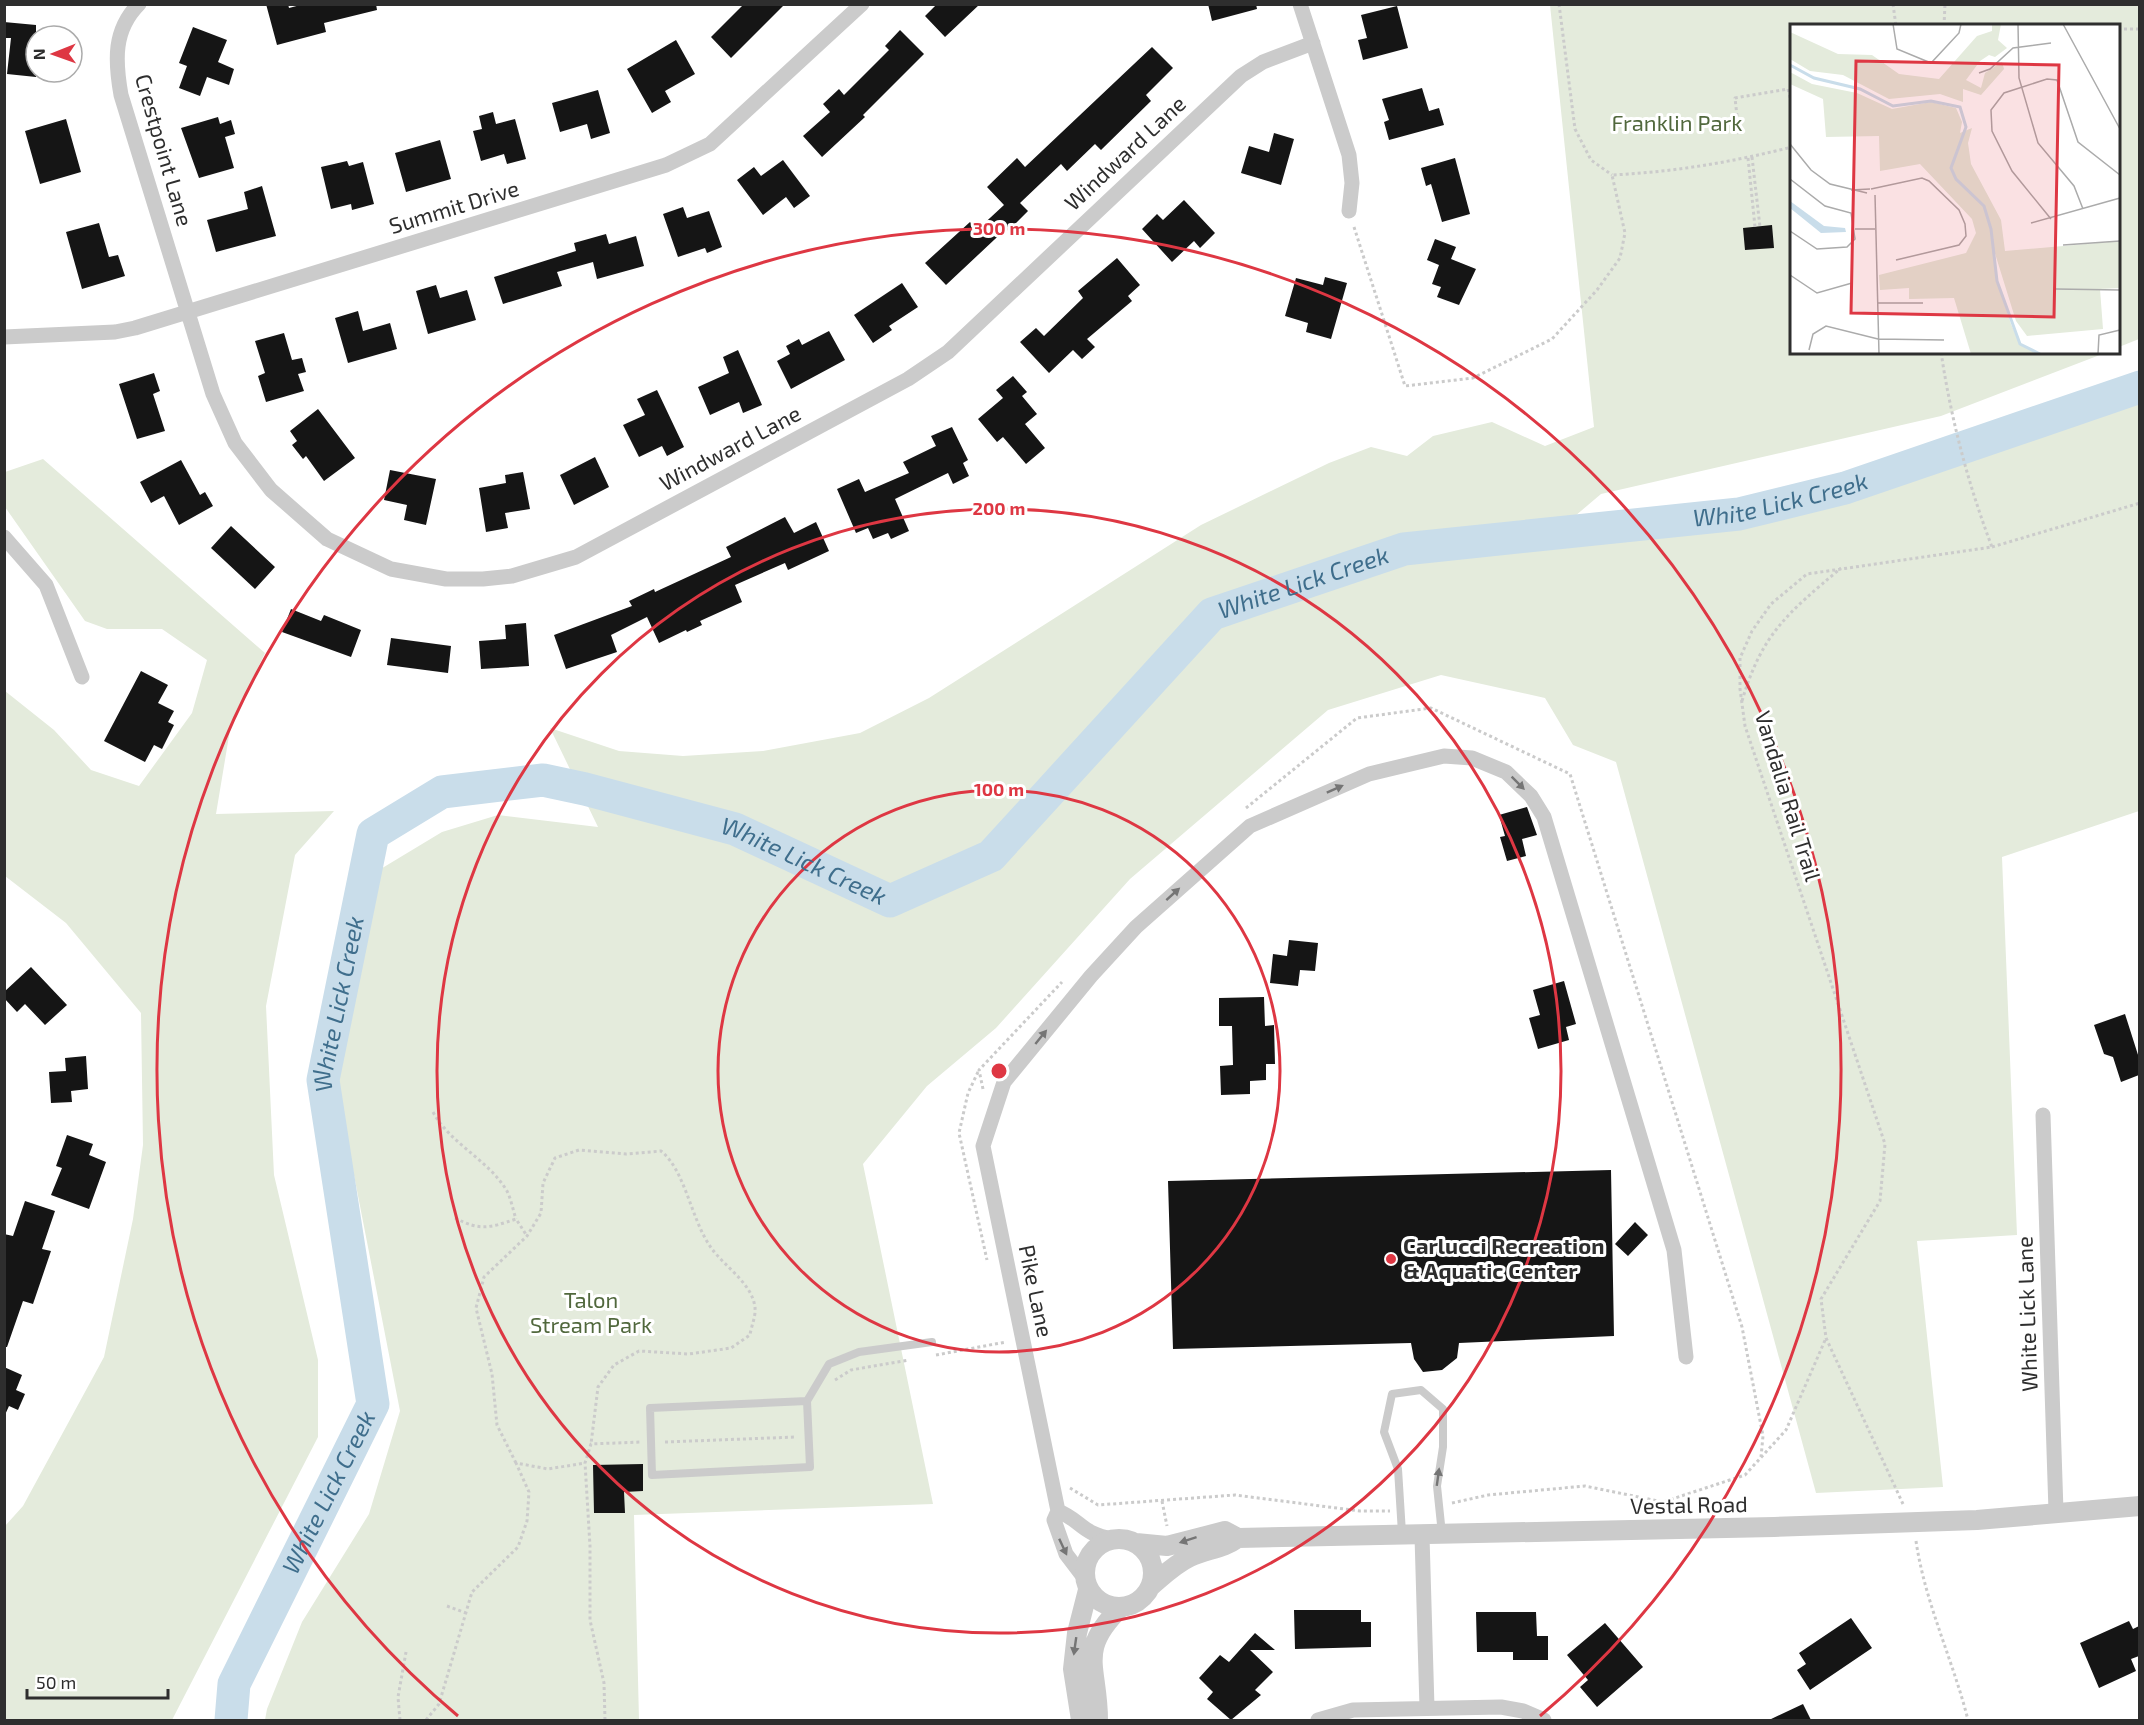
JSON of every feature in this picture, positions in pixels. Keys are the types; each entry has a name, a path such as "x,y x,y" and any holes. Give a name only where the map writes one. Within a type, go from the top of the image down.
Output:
{"street":[{"name":"Crestpoint Lane","path":"139,4 124,24 119,38 118,75 188,312"},
{"name":"Summit Drive","path":"4,337 115,332 188,312 612,183 687,157 710,144 742,118 862,4"},
{"path":"1300,4 1349,155 1352,183 1349,211"},
{"name":"Windward Lane","path":"188,312 213,394 235,443 271,490 327,539 391,569 417,576 455,579 512,576 576,557 908,379 948,352 1241,76 1263,62 1313,43"},
{"path":"4,537 46,585 82,677"},
{"name":"Pike Lane","path":"1086,1584 1058,1535 1054,1520 1058,1511 983,1146 1004,1082 1091,976 1136,927 1250,826 1369,774 1444,756 1472,758 1506,772 1531,796 1544,817 1674,1250 1686,1357"},
{"name":"White Lick Lane","path":"2043,1115 2056,1511"},
{"name":"Vestal Road","path":"1136,1543 1167,1545 1225,1530 1238,1538 1422,1536 1977,1520 2056,1511 2139,1506"},
{"path":"1058,1511 1066,1514 1091,1534 1136,1543 1149,1556 1152,1564 1151,1586 1139,1602 1121,1607 1103,1604 1086,1584"},
{"path":"1422,1536 1427,1708"},
{"name":"Vestal Road","path":"1151,1586 1179,1562 1210,1550 1226,1547 1238,1538"},
{"path":"1081,1720 1073,1668 1089,1555 1097,1546 1113,1539"},
{"path":"1098,1720 1091,1653 1096,1636 1121,1607"},
{"path":"1318,1720 1353,1710 1509,1707 1544,1720"}],"lane":[{"path":"807,1401 650,1408 652,1475 810,1467 807,1401 829,1364 859,1352 932,1341"},
{"path":"1402,1536 1398,1469 1384,1432 1392,1394 1421,1390 1443,1409 1443,1447 1437,1486 1442,1535"}],"path":[{"path":"1559,4 1575,129 1591,160 1612,175 1667,172 1750,158 1790,147"},
{"path":"1893,4 1896,24"},
{"path":"1944,24 1945,4"},
{"path":"2120,29 2139,29"},
{"path":"1739,134 1734,98 1788,89 1790,100"},
{"path":"1750,158 1757,227"},
{"path":"1349,211 1405,386 1473,378 1552,339 1597,290 1620,258 1625,233 1612,175"},
{"path":"1941,354 1947,390 1974,500 1992,547"},
{"name":"Vandalia Rail Trail","path":"1761,1457 1786,1430 1826,1338 1821,1299 1880,1201 1885,1144 1756,761 1742,703 1740,658 1752,631 1771,604 1807,574 1992,547 2139,502"},
{"path":"1742,703 1752,668 1768,638 1799,604 1842,568"},
{"path":"1238,816 1273,784 1357,718 1431,708 1570,774 1742,1327 1763,1436 1761,1457 1744,1475 1663,1502 1585,1486 1488,1495 1446,1505"},
{"path":"968,1093 979,1070 1065,979"},
{"path":"979,1070 991,1122"},
{"path":"433,1112 441,1128 491,1169 508,1193 516,1218 527,1236"},
{"path":"426,1720 439,1704 472,1592 518,1547 527,1521 529,1492 497,1425 492,1374 476,1308 483,1277 527,1236 541,1212 543,1183 555,1158 579,1150 626,1154 661,1151 672,1160 693,1216 711,1248 747,1287 755,1308 750,1335 731,1348 689,1354 639,1351 614,1365 598,1387 591,1444"},
{"path":"455,1218 475,1228 494,1226 516,1218"},
{"path":"516,1463 548,1469 585,1463 590,1620 604,1683 604,1720"},
{"path":"1068,1478 1070,1489 1098,1505 1235,1495 1360,1511 1392,1510"},
{"path":"447,1605 466,1613"},
{"path":"400,1720 398,1697 406,1652"}],"green space":[{"path":"1550,5 2139,5 2139,339 2120,347 2120,24 1790,24 1790,354 2102,354 1941,416 1601,494 1555,533 1739,514 1845,488 2139,387 2139,811 2002,857 2017,1235 1917,1241 1943,1487 1816,1493 1616,762 1573,745 1545,698 1441,675 1328,710 1130,879 996,1028 927,1086 863,1164 933,1504 634,1515 639,1720 265,1720 267,1709 302,1622 369,1514 400,1411 336,1083 356,969 379,870 442,832 498,815 598,827 550,728 619,751 683,756 763,751 860,733 929,698 1201,525 1329,463 1371,447 1407,456 1433,436 1492,422 1545,446 1594,427"},
{"path":"43,459 265,653 231,724 216,814 334,811 295,855 266,1006 274,1175 318,1360 318,1437 172,1720 5,1720 5,1526 23,1506 104,1357 133,1219 143,1145 141,1013 66,923 5,876 5,691 54,730 91,770 139,786 192,713 207,660 162,629 107,629 85,621 5,507 5,472"}],"building":[{"path":"266,4 288,4 289,8 304,4 376,4 377,10 324,23 326,32 277,45"},
{"path":"744,4 785,4 731,58 711,37"},
{"path":"937,4 980,4 945,37 925,16"},
{"path":"1208,4 1256,4 1257,9 1212,21"},
{"path":"1397,6 1408,48 1363,60 1358,40 1367,38 1361,15"},
{"path":"4,22 25,24 24,76 7,74 11,38 4,38"},
{"path":"193,27 227,40 218,62 234,69 229,85 207,77 200,96 179,88 187,66 179,63"},
{"path":"900,30 924,54 863,115 865,117 822,157 803,136 830,112 823,104 839,89 844,95 889,50 885,46"},
{"path":"676,40 695,74 665,91 671,102 652,113 627,69"},
{"path":"1152,47 1173,68 1146,95 1151,101 1101,150 1095,144 1067,171 1061,164 1020,203 1028,211 946,285 925,263 970,222 977,230 1004,205 987,187 1017,158 1025,167"},
{"path":"1422,88 1429,111 1439,108 1444,125 1389,140 1384,122 1389,120 1382,99"},
{"path":"598,90 610,133 591,139 587,124 560,132 552,103"},
{"path":"493,112 496,124 515,119 526,159 507,164 504,154 481,161 473,131 482,129 479,116"},
{"path":"218,117 220,124 231,120 235,134 225,137 234,168 199,178 181,128"},
{"path":"66,119 81,172 40,184 25,131"},
{"path":"1274,133 1294,139 1281,185 1241,173 1249,146 1269,152"},
{"path":"440,140 451,179 406,192 395,153"},
{"path":"1455,158 1470,214 1442,222 1431,184 1426,186 1421,168"},
{"path":"783,160 810,196 794,208 786,197 763,215 737,180 754,167 761,176"},
{"path":"347,161 349,166 363,162 374,204 352,210 351,204 331,209 321,167"},
{"path":"262,186 276,236 216,252 207,220 248,209 244,192"},
{"path":"1184,200 1215,233 1200,248 1194,241 1172,262 1142,229 1157,214 1163,220"},
{"path":"683,207 687,218 709,211 722,247 707,253 705,248 678,257 663,214"},
{"path":"99,223 109,257 118,255 125,276 82,289 66,232"},
{"path":"1772,225 1774,248 1745,250 1743,228"},
{"path":"606,234 609,244 636,236 644,266 597,279 593,262 557,272 562,286 503,304 494,277 576,251 574,243"},
{"path":"1435,239 1456,247 1451,259 1476,269 1459,305 1437,297 1441,287 1432,284 1439,265 1427,260"},
{"path":"1117,258 1140,285 1128,296 1132,301 1087,339 1095,347 1082,359 1073,350 1049,373 1020,342 1036,328 1044,336 1083,298 1078,291"},
{"path":"1325,277 1347,283 1331,339 1306,332 1308,323 1285,316 1296,278 1323,285"},
{"path":"902,283 918,307 889,326 892,330 873,343 854,315"},
{"path":"436,285 440,298 467,290 476,320 428,334 416,291"},
{"path":"358,311 363,331 390,323 397,349 348,363 335,318"},
{"path":"829,331 845,360 791,389 777,361 790,354 786,346 799,339 802,345"},
{"path":"284,333 292,360 302,358 306,372 298,374 304,391 266,402 258,376 265,373 255,341"},
{"path":"738,350 762,405 743,413 739,402 710,415 698,387 729,373 723,357"},
{"path":"154,373 160,391 153,394 165,431 137,439 119,384"},
{"path":"1013,376 1027,392 1022,396 1037,414 1025,424 1045,448 1026,464 1003,437 997,442 978,419 1003,398 996,390"},
{"path":"657,390 684,447 667,456 662,446 639,457 623,425 645,415 637,399"},
{"path":"318,409 355,458 324,481 306,456 303,459 292,445 297,441 290,431"},
{"path":"952,427 968,460 963,463 969,476 953,484 948,473 895,499 909,531 891,539 888,533 873,539 868,528 856,533 837,489 859,479 865,492 909,473 903,462 936,446 931,436"},
{"path":"595,457 609,487 574,505 560,475"},
{"path":"181,460 200,495 205,492 213,506 179,525 164,496 151,503 140,482"},
{"path":"390,470 436,479 426,525 404,520 407,505 384,500"},
{"path":"523,472 530,509 505,513 508,528 486,532 479,488 506,483 505,475"},
{"path":"785,517 794,533 816,522 829,551 788,570 785,563 735,585 742,602 700,621 702,625 687,632 686,630 659,643 647,617 611,635 617,652 566,669 554,635 632,606 629,601 654,589 655,592 731,557 726,547"},
{"path":"231,526 275,567 255,589 211,548"},
{"path":"291,609 321,621 324,615 361,630 351,657 282,632"},
{"path":"526,623 529,666 481,669 479,641 506,639 505,625"},
{"path":"391,638 451,646 448,673 387,665"},
{"path":"141,671 168,685 158,703 174,711 168,722 174,725 162,749 154,745 145,762 104,741"},
{"path":"1527,807 1537,835 1522,839 1526,856 1507,861 1500,837 1505,836 1499,815"},
{"path":"1289,940 1318,943 1315,971 1300,970 1298,986 1270,983 1273,954 1287,956"},
{"path":"31,967 67,1005 45,1025 25,1004 17,1012 4,998 4,992"},
{"path":"1564,981 1576,1024 1566,1027 1569,1040 1538,1049 1529,1018 1540,1015 1533,990"},
{"path":"1264,997 1265,1026 1274,1025 1275,1064 1266,1064 1266,1080 1250,1081 1250,1094 1221,1095 1220,1066 1233,1065 1232,1026 1219,1026 1219,998"},
{"path":"2125,1014 2139,1058 2139,1075 2121,1082 2113,1057 2104,1054 2094,1025"},
{"path":"86,1056 88,1089 71,1091 72,1102 51,1103 49,1072 66,1071 65,1058"},
{"path":"67,1135 93,1144 89,1155 106,1162 89,1209 51,1195 62,1168 56,1166"},
{"name":"Carlucci Recreation & Aquatic Center","path":"1611,1170 1614,1336 1459,1343 1457,1358 1442,1370 1423,1372 1414,1359 1411,1343 1173,1349 1168,1181"},
{"path":"25,1201 55,1211 42,1249 51,1251 33,1304 23,1301 7,1347 4,1347 4,1234 13,1236"},
{"path":"1635,1222 1648,1235 1628,1256 1615,1244"},
{"path":"4,1367 22,1375 16,1390 25,1394 18,1410 9,1406 4,1417"},
{"path":"643,1464 643,1491 624,1492 625,1513 594,1513 593,1465"},
{"path":"1294,1610 1361,1610 1361,1622 1371,1622 1371,1647 1295,1649"},
{"path":"1476,1612 1536,1612 1537,1636 1548,1636 1548,1660 1513,1660 1513,1652 1477,1652"},
{"path":"1851,1618 1872,1648 1810,1690 1797,1670 1806,1664 1799,1653"},
{"path":"2129,1621 2133,1629 2139,1626 2139,1656 2131,1659 2136,1671 2099,1688 2080,1643"},
{"path":"1605,1623 1643,1667 1597,1707 1580,1687 1588,1680 1567,1655"},
{"path":"1255,1633 1275,1650 1250,1650 1273,1672 1255,1690 1261,1695 1231,1720 1207,1699 1213,1692 1199,1678 1220,1655 1229,1662"},
{"path":"1803,1704 1811,1720 1769,1720"}],"waterway":[{"name":"White Lick Creek","path":"231,1720 234,1684 373,1404 323,1080 373,834 442,792 543,780 735,829 890,901 991,856 1212,614 1404,549 1739,514 1845,488 2140,387"}],"place":[{"name":"Carlucci Recreation & Aquatic Center","path":"1391,1259"}],"park label":[{"name":"Franklin Park","path":"1677,123"},
{"name":"Talon Stream Park","path":"591,1312"}]}
